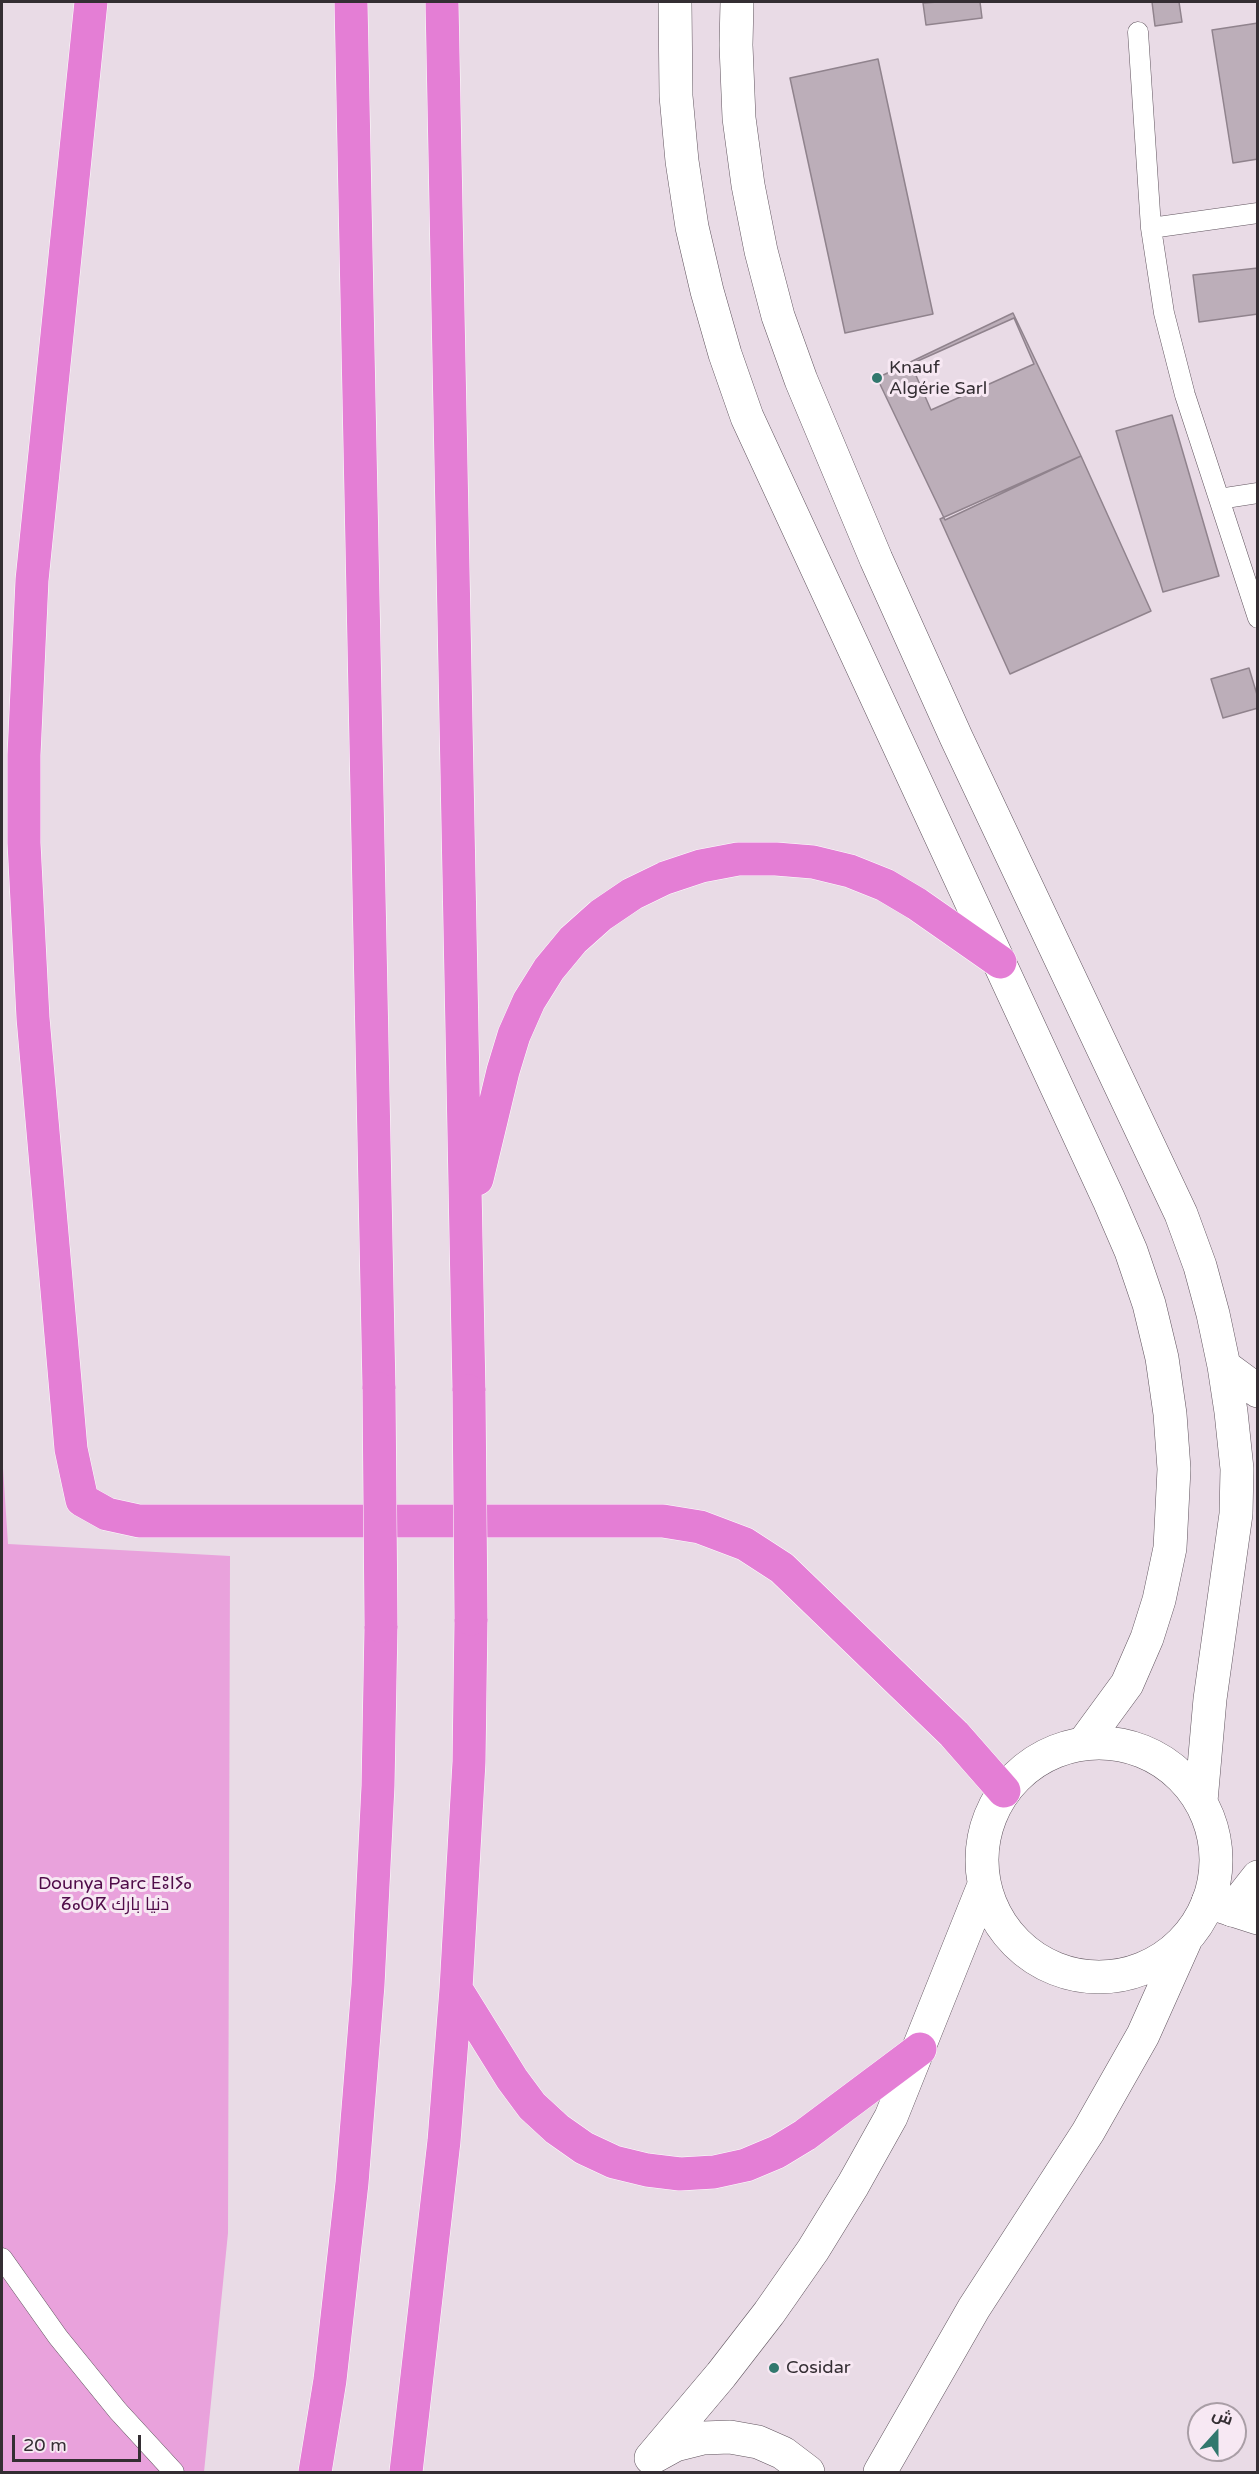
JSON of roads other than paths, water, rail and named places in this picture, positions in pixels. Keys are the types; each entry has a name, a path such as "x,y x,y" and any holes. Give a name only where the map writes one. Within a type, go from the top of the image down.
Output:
{"highway":[{"path":"91,2 32,580 24,755 25,876 33,1018 70,1439 82,1500 107,1514 139,1521 663,1521 700,1527 745,1544 782,1568 954,1734 1004,1791"},
{"path":"315,2472 330,2380 352,2182 368,1996 378,1786 381,1626 379,1389 351,2"},
{"path":"406,2472 443,2153 456,1989 469,1762 471,1619 469,1390 442,2"},
{"path":"466,1224 503,1071 514,1035 529,1001 549,969 573,940 601,915 632,894 665,878 701,866 738,860 776,859 813,862 850,871 885,885 917,904 1000,962"},
{"path":"456,1989 512,2079 532,2106 584,2148 614,2162 647,2170 680,2174 714,2172 746,2165 777,2152 805,2135 920,2049"}],"main road":[{"path":"675,2 676,96 682,162 692,226 725,354 747,417 1000,962 1131,1251 1149,1304 1162,1358 1170,1414 1174,1469 1170,1548 1148,1638 1127,1683 1083,1744"},
{"path":"736,2 739,118 748,185 761,251 778,316 801,380 956,737 1181,1214 1200,1266 1224,1365 1237,1469 1236,1514 1210,1699 1201,1801"},
{"path":"1224,1365 1257,1391"},
{"path":"1233,1910 1215,1879 1217,1852 1212,1826 1201,1801 1184,1779 1163,1761 1138,1750 1111,1743 1083,1744 1057,1750 1033,1762 1004,1791 996,1802 985,1828 981,1857 984,1885 993,1912 1008,1936 1029,1955 1063,1971 1082,1976 1110,1977 1138,1971 1164,1959 1186,1941 1233,1910 1257,1877"},
{"path":"643,2465 721,2375 769,2313 813,2250 853,2185 891,2117 984,1885"},
{"path":"880,2472 974,2308 1088,2132 1143,2035 1186,1941"},
{"path":"643,2465 675,2445 703,2438 730,2437 758,2442 783,2453 808,2472"}],"lane":[{"path":"1138,32 1151,228 1164,313 1185,395 1257,618"},
{"path":"1151,228 1257,213"},
{"path":"1219,499 1257,494"},
{"path":"2,2258 58,2337 118,2411 174,2472"}],"place":[{"name":"Knauf Algérie Sarl","path":"877,378"},
{"name":"Cosidar","path":"774,2368"}],"park label":[{"name":"Dounya Parc ⴹⵓⵏⵢⴰ ⵒⴰⵔⴽ دنيا بارك","path":"115,1894"}]}
